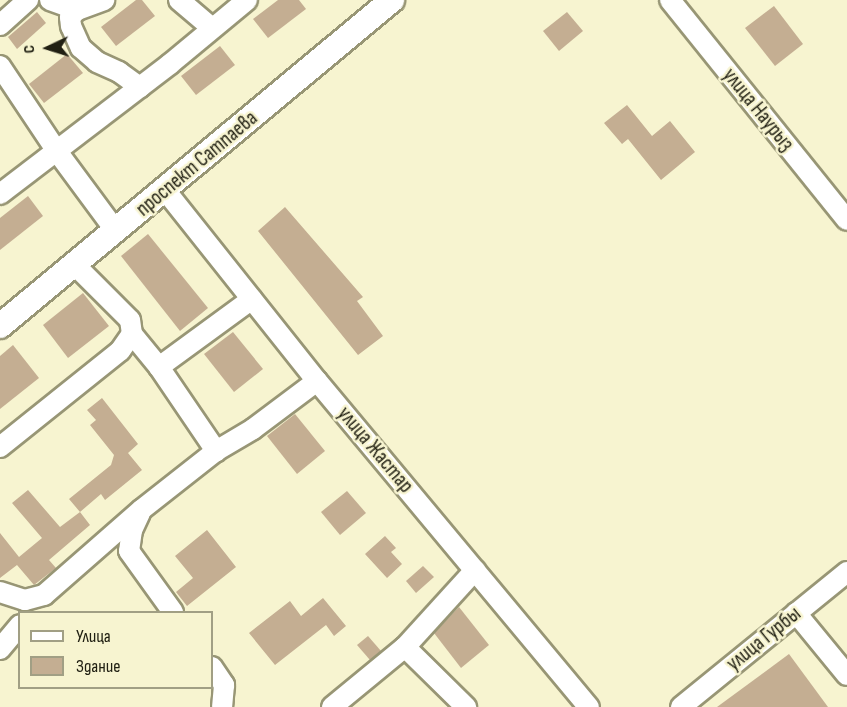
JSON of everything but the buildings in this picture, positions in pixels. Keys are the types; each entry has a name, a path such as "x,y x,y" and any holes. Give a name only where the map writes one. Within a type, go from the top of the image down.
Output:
{"street":[{"path":"0,25 28,0"},
{"path":"50,0 77,10"},
{"path":"104,0 77,10 70,17 71,26 81,48 97,62 119,72 140,87"},
{"path":"179,0 212,28"},
{"path":"0,194 140,87 247,0"},
{"name":"проспект Сатпаева","path":"0,326 392,0"},
{"name":"улица Наурыз","path":"670,0 847,220"},
{"path":"0,66 56,150 116,231"},
{"name":"улица Жастар","path":"165,190 317,381 589,707"},
{"path":"75,265 130,320 132,334 159,367 216,451"},
{"path":"159,367 252,299"},
{"path":"0,447 120,351 132,334"},
{"path":"31,611 44,595 141,510 216,451 253,429 317,381"},
{"path":"141,510 132,530 129,551 172,611"},
{"path":"332,707 405,647 475,570"},
{"name":"улица Гурбы","path":"681,707 796,613 845,577"},
{"path":"0,592 25,600 44,595"},
{"path":"796,613 847,675"},
{"path":"0,648 18,627"},
{"path":"405,647 466,707"},
{"path":"213,668 224,685 222,707"}]}
